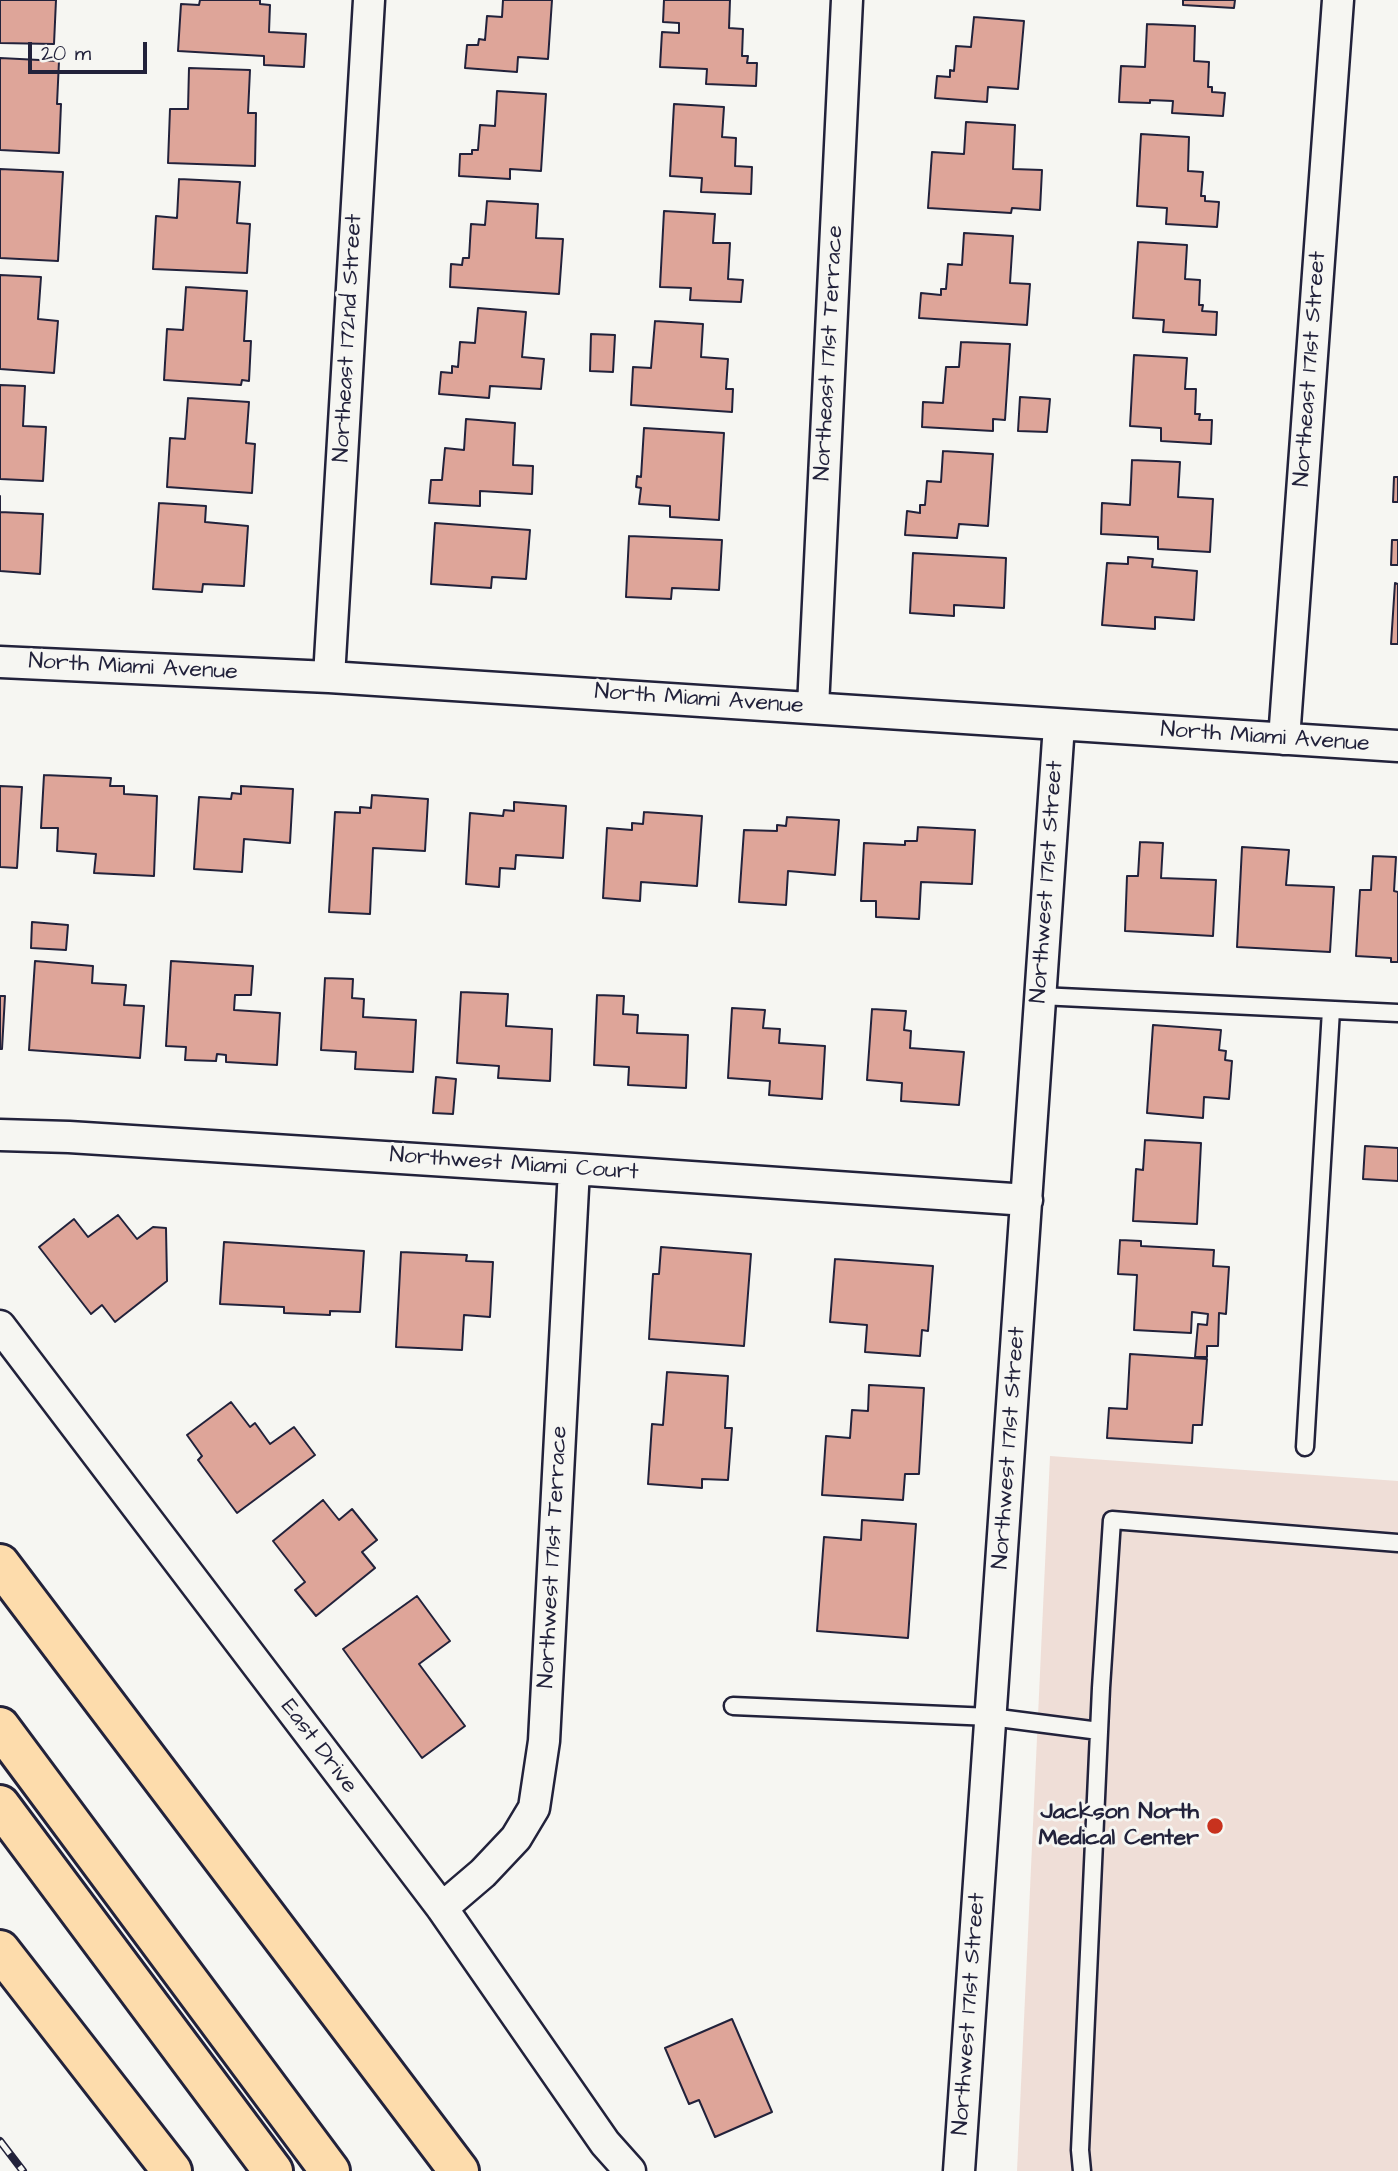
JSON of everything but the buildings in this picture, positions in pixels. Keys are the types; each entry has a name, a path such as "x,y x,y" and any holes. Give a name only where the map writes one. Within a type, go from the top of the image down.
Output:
{"highway":[{"path":"0,1564 459,2171"},
{"path":"0,1727 330,2171"},
{"path":"0,1805 269,2164"},
{"path":"0,1950 172,2171"}],"street":[{"name":"Northeast 172nd Street","path":"329,677 369,0"},
{"name":"Northeast 171st Terrace","path":"813,707 847,0"},
{"name":"Northeast 171st Street","path":"1284,739 1338,0"},
{"name":"North Miami Avenue","path":"0,662 329,677 1398,746"},
{"name":"Northwest 171st Street","path":"959,2171 1059,725"},
{"name":"Northwest Miami Court","path":"0,1135 69,1137 1027,1200"},
{"name":"Northwest 171st Terrace","path":"442,1908 483,1873 516,1838 534,1808 545,1727 574,1169"},
{"name":"East Drive","path":"0,1326 442,1908 605,2143 630,2171"}],"lane":[{"path":"1041,996 1398,1013"},
{"path":"1305,1447 1331,1010"},
{"path":"1082,2171 1080,2150 1099,1731 1112,1520 1398,1544"},
{"path":"733,1706 990,1717 1099,1731"}],"shaded area":[{"name":"Jackson North Medical Center","path":"1050,1456 1398,1481 1398,2171 1017,2171"}],"railway":[{"path":"0,2141 23,2171"}],"place":[{"name":"Jackson North Medical Center","path":"1215,1826"}]}
